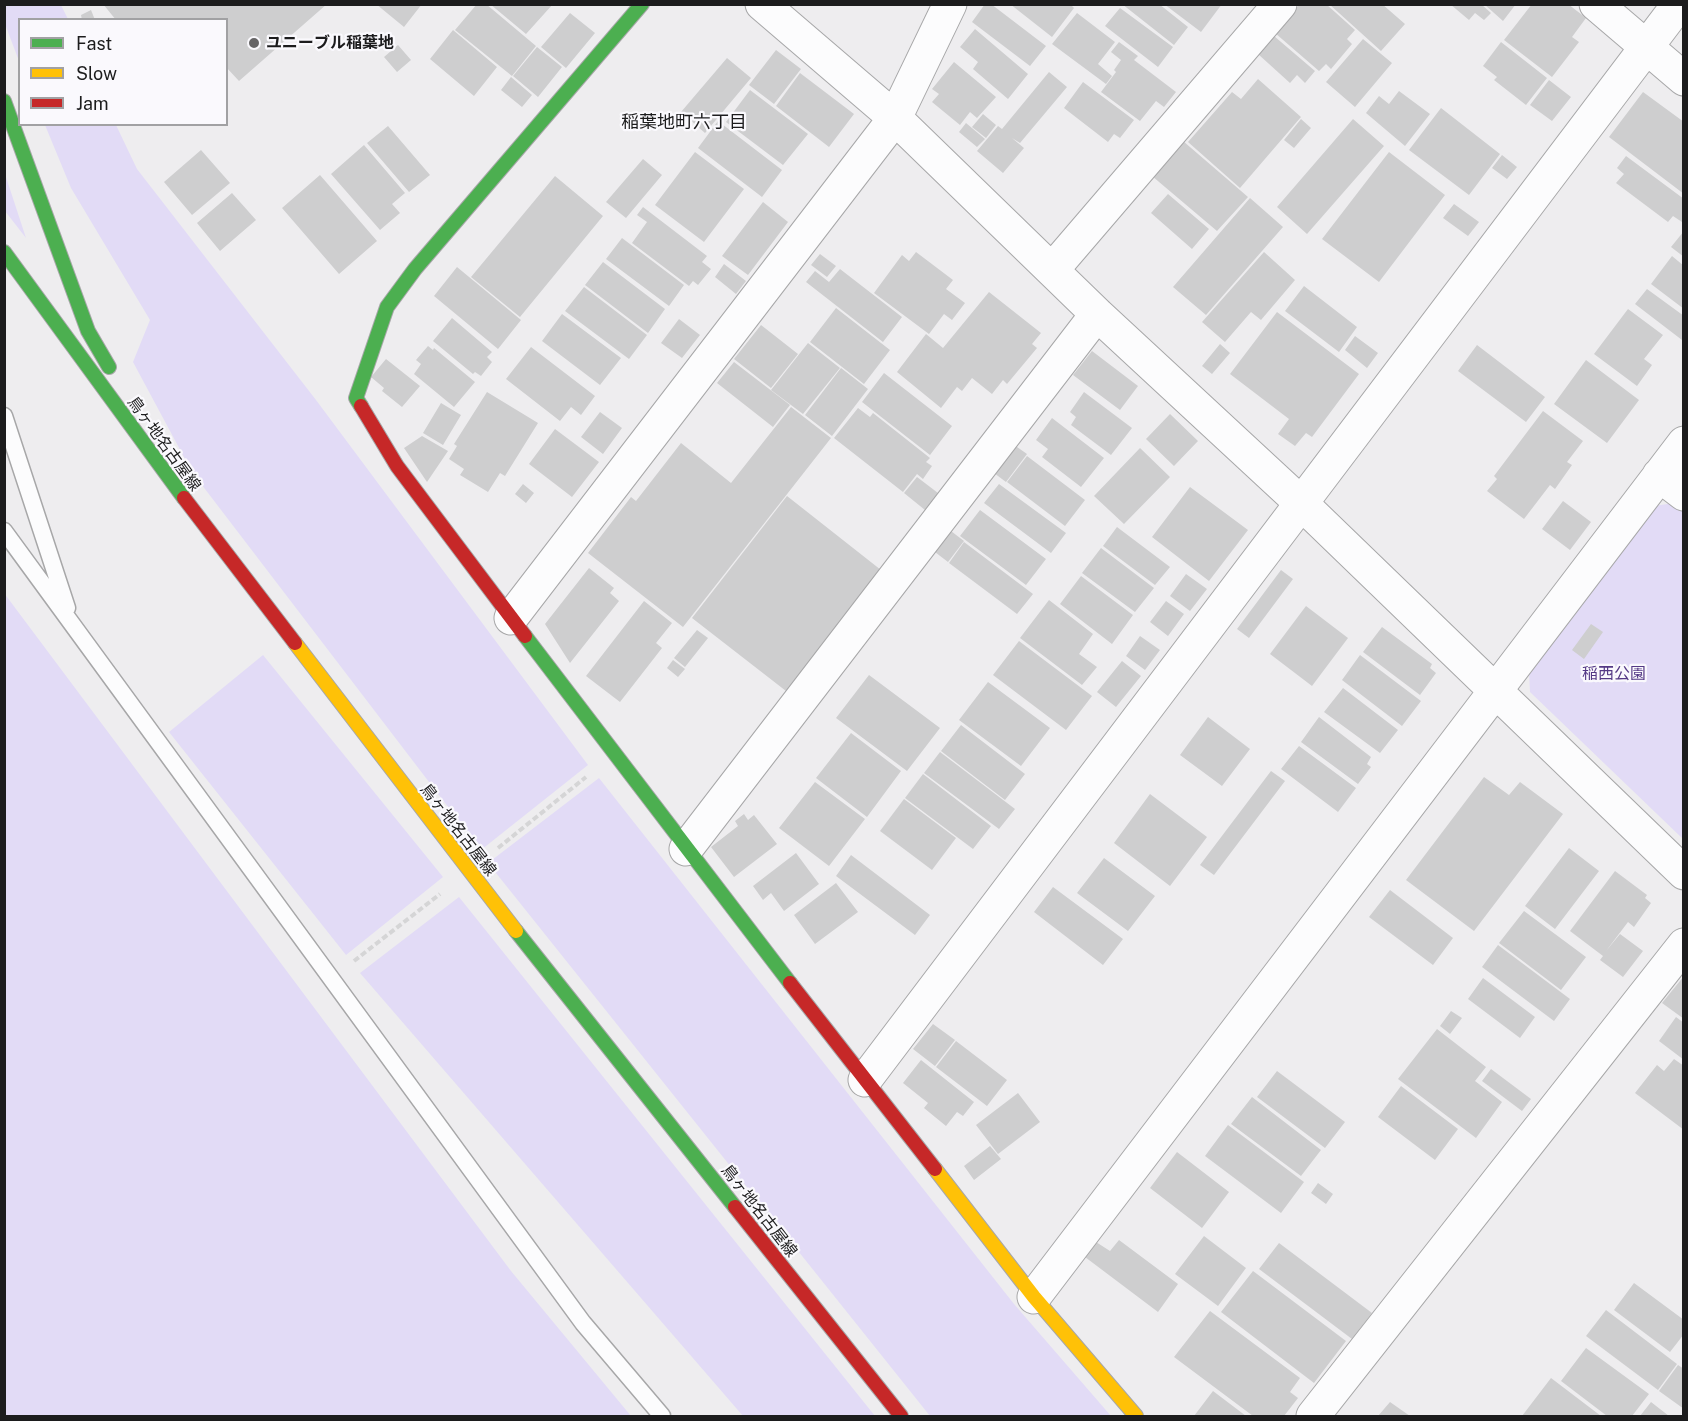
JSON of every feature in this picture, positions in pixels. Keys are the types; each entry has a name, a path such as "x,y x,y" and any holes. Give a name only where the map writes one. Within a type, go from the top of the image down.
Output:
{"main road":[{"path":"642,4 422,261 387,307 356,398 397,466 686,849 1034,1297 1136,1416"},
{"path":"4,101 88,331 175,486"},
{"name":"鳥ヶ地名古屋線","path":"4,252 175,486 460,860 901,1416"}],"street":[{"path":"762,4 895,118 1098,314 1301,503 1683,873"},
{"path":"511,618 895,118 950,4"},
{"path":"1052,270 1280,4"},
{"path":"1596,4 1683,80"},
{"path":"865,1080 1679,4"},
{"path":"686,849 1098,314"},
{"path":"1034,1297 1495,692 1671,485 1683,443"},
{"path":"1313,1416 1683,945"}],"lane":[{"path":"4,416 71,624"},
{"path":"4,531 583,1323 662,1416"}],"green space":[{"path":"5,4 61,5 68,18 18,18 18,58 5,24"},
{"path":"45,126 116,126 137,169 316,400 588,765 481,850 192,472 133,362 150,320 71,188"},
{"path":"5,174 26,238 5,211"},
{"name":"稲西公園","path":"1674,503 1683,510 1683,839 1530,692 1529,671 1654,506"},
{"path":"4,593 511,1271 631,1416 5,1416"},
{"path":"263,655 443,877 346,955 169,732"},
{"path":"599,778 1014,1304 1111,1416 930,1416 488,863"},
{"path":"459,897 875,1416 743,1416 360,973"}],"building":[{"name":"ユニーブル稲葉地","path":"103,4 178,6 327,4 239,81 228,69 228,18 114,18"},
{"path":"376,4 422,4 404,27"},
{"path":"477,4 486,4 536,46 512,76 455,30"},
{"path":"490,4 553,4 526,34"},
{"path":"985,4 991,4 1046,46 1030,66 972,22"},
{"path":"1010,4 1070,4 1074,8 1052,37"},
{"path":"1122,4 1159,4 1188,27 1174,45"},
{"path":"1164,4 1222,4 1201,32"},
{"path":"1300,4 1326,4 1355,30 1347,39 1352,44 1331,69 1326,64 1319,71 1275,33"},
{"path":"1329,4 1382,4 1405,24 1381,51"},
{"path":"1450,4 1481,4 1491,13 1484,20 1475,13 1469,20"},
{"path":"1484,4 1516,4 1503,21"},
{"path":"1532,4 1568,4 1586,18 1572,37 1579,42 1552,77 1504,40"},
{"path":"1120,8 1173,47 1158,67 1105,26"},
{"path":"91,10 94,18 82,18 81,15"},
{"path":"570,13 595,33 566,68 541,47"},
{"path":"1077,13 1115,42 1098,64 1112,76 1106,84 1052,44"},
{"path":"975,29 1028,74 1008,99 973,69 978,62 960,47"},
{"path":"453,30 497,67 474,96 430,59"},
{"path":"1274,36 1315,71 1305,83 1297,75 1290,83 1258,54"},
{"path":"1363,39 1392,63 1355,107 1326,82"},
{"path":"1119,42 1138,56 1134,60 1176,92 1164,107 1156,101 1140,121 1101,92 1116,72 1114,70 1121,60 1111,52"},
{"path":"1501,42 1547,78 1526,105 1494,80 1497,77 1483,66"},
{"path":"398,45 411,60 397,72 384,57"},
{"path":"537,47 562,67 538,97 513,76"},
{"path":"776,50 801,69 774,104 749,85"},
{"path":"727,58 751,78 705,133 681,112"},
{"path":"954,62 996,97 977,118 970,112 960,125 932,102 939,94 932,89"},
{"path":"1049,72 1067,87 1020,143 1012,138 1024,148 1003,173 977,151 998,126 1002,129"},
{"path":"800,73 854,114 829,147 776,106"},
{"path":"511,77 532,95 522,107 501,90"},
{"path":"1258,79 1301,117 1240,188 1188,142 1232,92 1241,99"},
{"path":"1549,80 1571,97 1552,121 1530,105"},
{"path":"1083,82 1134,120 1120,138 1114,134 1108,142 1064,108"},
{"path":"750,90 808,134 783,165 726,122"},
{"path":"1399,91 1430,114 1405,146 1366,113 1379,96 1389,104"},
{"path":"1643,92 1684,122 1684,194 1609,137"},
{"path":"1441,108 1500,154 1469,195 1409,150"},
{"path":"983,114 996,125 986,138 972,127"},
{"path":"1301,119 1311,128 1294,148 1284,140"},
{"path":"1353,119 1384,146 1307,234 1277,207"},
{"path":"718,121 782,170 762,197 698,148"},
{"path":"966,123 985,139 977,147 959,132"},
{"path":"388,126 430,175 409,192 367,143"},
{"path":"1183,141 1248,197 1217,231 1152,176"},
{"path":"364,145 405,193 392,204 400,213 380,230 331,174"},
{"path":"201,150 230,183 192,215 164,182"},
{"path":"695,152 744,189 704,242 655,205"},
{"path":"1389,152 1445,195 1379,282 1322,239"},
{"path":"1502,155 1517,167 1507,179 1492,168"},
{"path":"1626,156 1684,199 1682,222 1673,216 1668,222 1616,183 1624,174 1617,168"},
{"path":"643,159 662,175 626,218 606,202"},
{"path":"320,175 377,241 339,274 282,208"},
{"path":"555,176 603,216 520,317 471,277"},
{"path":"232,193 256,220 220,251 197,223"},
{"path":"1168,194 1209,229 1192,249 1151,213"},
{"path":"1250,198 1283,227 1206,315 1173,287"},
{"path":"763,202 788,222 748,275 722,256"},
{"path":"1454,204 1479,222 1468,236 1443,218"},
{"path":"643,207 707,256 702,262 711,269 698,285 693,281 689,286 632,243 647,222 637,215"},
{"path":"1684,231 1684,257 1671,247"},
{"path":"622,238 684,285 669,306 606,259"},
{"path":"916,252 953,280 946,289 965,303 952,320 944,314 929,334 874,293 902,255 909,261"},
{"path":"1264,252 1295,280 1261,320 1251,312 1225,342 1202,322"},
{"path":"820,254 836,266 827,277 811,265"},
{"path":"1672,256 1684,266 1684,309 1651,284"},
{"path":"603,262 665,309 648,333 585,285"},
{"path":"724,264 746,281 736,294 715,277"},
{"path":"457,267 521,320 498,349 434,296"},
{"path":"840,269 902,317 883,342 806,282 815,271 829,282"},
{"path":"1304,286 1357,327 1339,352 1285,311"},
{"path":"584,287 647,335 629,359 565,311"},
{"path":"1647,289 1684,316 1682,340 1635,304"},
{"path":"989,292 1041,333 1032,344 1037,348 1007,384 1003,380 992,394 972,378 962,391 957,387 941,408 897,372 926,334 943,348"},
{"path":"836,308 890,350 864,384 810,342"},
{"path":"1628,309 1663,335 1644,359 1652,365 1637,386 1594,354"},
{"path":"1277,312 1359,374 1312,437 1306,433 1295,446 1278,434 1289,419 1230,374"},
{"path":"562,314 621,358 600,385 542,341"},
{"path":"452,318 492,352 487,357 492,362 481,376 475,372 473,374 433,341"},
{"path":"679,319 700,335 682,358 661,343"},
{"path":"761,325 798,354 771,388 734,359"},
{"path":"1355,336 1378,353 1367,368 1345,350"},
{"path":"808,343 840,368 803,414 771,390"},
{"path":"1220,344 1230,353 1212,374 1202,366"},
{"path":"1477,345 1545,397 1526,422 1458,371"},
{"path":"428,346 433,350 434,348 475,382 454,407 414,374 421,364 416,360"},
{"path":"531,347 595,396 581,415 571,407 560,421 506,379"},
{"path":"1092,351 1138,386 1120,410 1073,375"},
{"path":"386,359 420,386 402,407 382,391 384,388 371,377"},
{"path":"1586,360 1639,400 1607,443 1554,404"},
{"path":"734,362 790,405 773,427 717,383"},
{"path":"841,368 868,389 832,436 805,415"},
{"path":"884,373 952,426 930,455 862,402"},
{"path":"487,392 538,423 505,476 500,473 488,492 460,475 464,469 449,459 457,446 454,444"},
{"path":"1084,392 1132,428 1111,455 1071,425 1076,417 1070,412"},
{"path":"441,403 461,415 443,445 423,433"},
{"path":"791,407 831,438 683,627 588,553 631,497 636,501 681,443 731,483"},
{"path":"858,408 870,417 873,413 930,458 926,462 932,466 923,479 917,474 903,492 834,438"},
{"path":"1543,411 1583,441 1567,462 1572,465 1555,489 1550,485 1524,519 1487,491 1497,479 1494,476"},
{"path":"600,412 622,428 603,454 581,437"},
{"path":"1170,414 1198,441 1174,466 1146,439"},
{"path":"1052,418 1104,458 1081,487 1042,457 1048,449 1036,440"},
{"path":"555,429 599,462 572,497 529,464"},
{"path":"422,436 448,451 427,482 404,448"},
{"path":"1010,442 1027,454 1006,482 990,470"},
{"path":"1140,448 1170,477 1124,524 1094,496"},
{"path":"1027,456 1085,500 1065,526 1007,482"},
{"path":"917,477 938,493 925,510 904,493"},
{"path":"523,484 534,493 526,503 515,494"},
{"path":"999,484 1066,533 1051,553 984,503"},
{"path":"1190,487 1248,530 1209,581 1152,537"},
{"path":"787,496 881,570 786,691 692,618"},
{"path":"1563,501 1591,522 1570,550 1542,529"},
{"path":"980,510 1046,559 1026,585 960,536"},
{"path":"1117,527 1170,567 1155,585 1103,546"},
{"path":"947,528 964,541 948,562 931,549"},
{"path":"964,542 1033,594 1017,614 949,563"},
{"path":"1101,548 1154,588 1135,612 1082,573"},
{"path":"589,568 614,588 610,593 619,601 570,663 545,624"},
{"path":"1281,570 1293,579 1249,638 1237,629"},
{"path":"1186,574 1207,589 1190,611 1170,596"},
{"path":"1081,576 1133,615 1112,644 1060,604"},
{"path":"1049,600 1093,634 1079,654 1097,667 1082,685 1020,638"},
{"path":"644,601 672,623 656,643 662,648 620,702 586,676"},
{"path":"1166,601 1184,614 1168,636 1150,622"},
{"path":"1306,606 1348,638 1312,686 1270,654"},
{"path":"1591,624 1603,632 1584,659 1572,650"},
{"path":"1382,627 1432,664 1430,668 1436,673 1420,695 1363,652"},
{"path":"697,630 708,638 685,667 674,658"},
{"path":"1140,636 1160,650 1145,670 1126,656"},
{"path":"1019,641 1092,696 1066,730 993,675"},
{"path":"1360,655 1421,701 1402,726 1342,680"},
{"path":"673,660 685,669 678,677 667,668"},
{"path":"1122,661 1141,676 1116,707 1097,692"},
{"path":"869,675 940,728 907,771 836,718"},
{"path":"988,682 1050,728 1021,766 959,720"},
{"path":"1343,688 1398,730 1380,753 1324,712"},
{"path":"1208,717 1250,749 1222,786 1180,755"},
{"path":"1319,717 1371,757 1367,764 1371,767 1358,784 1301,742"},
{"path":"961,725 1025,774 1005,800 941,751"},
{"path":"851,733 901,771 867,817 816,778"},
{"path":"1299,746 1356,788 1338,812 1281,769"},
{"path":"940,752 1015,809 999,829 924,773"},
{"path":"1271,771 1285,781 1214,875 1200,865"},
{"path":"923,774 991,826 973,849 905,798"},
{"path":"1484,777 1509,795 1520,782 1563,814 1474,931 1406,880"},
{"path":"815,782 865,819 829,866 779,828"},
{"path":"1150,794 1207,837 1170,886 1114,843"},
{"path":"904,799 956,838 932,870 880,831"},
{"path":"744,814 748,820 754,815 777,844 734,877 711,847 738,826 735,821"},
{"path":"1569,848 1599,871 1555,929 1525,906"},
{"path":"796,853 819,884 784,911 771,893 763,900 753,886"},
{"path":"851,855 930,915 915,935 836,876"},
{"path":"1104,858 1155,896 1128,931 1077,893"},
{"path":"1615,871 1647,895 1645,898 1651,903 1634,927 1628,922 1606,951 1620,934 1643,951 1623,977 1600,960 1603,956 1570,931"},
{"path":"836,883 858,912 815,944 794,915"},
{"path":"1053,887 1123,939 1103,965 1034,912"},
{"path":"1390,890 1453,938 1433,965 1369,917"},
{"path":"1524,911 1586,957 1561,990 1499,943"},
{"path":"1498,945 1570,999 1554,1021 1482,967"},
{"path":"1684,976 1684,1019 1662,1003"},
{"path":"1483,978 1535,1017 1520,1038 1468,999"},
{"path":"1451,1011 1462,1018 1450,1034 1440,1026"},
{"path":"1676,1017 1684,1023 1684,1060 1659,1041"},
{"path":"933,1024 955,1040 935,1066 913,1049"},
{"path":"1437,1029 1486,1067 1475,1081 1502,1102 1476,1138 1398,1079"},
{"path":"956,1041 1007,1080 987,1106 936,1067"},
{"path":"1674,1059 1684,1066 1684,1130 1635,1093 1657,1065 1664,1071"},
{"path":"921,1060 974,1102 963,1116 957,1112 946,1126 924,1108 928,1103 903,1083"},
{"path":"1491,1069 1531,1099 1522,1111 1482,1081"},
{"path":"1277,1071 1345,1122 1325,1148 1257,1097"},
{"path":"1401,1086 1458,1129 1435,1160 1378,1117"},
{"path":"1018,1093 1040,1122 998,1154 976,1125"},
{"path":"1252,1097 1321,1150 1301,1176 1231,1124"},
{"path":"1228,1125 1304,1182 1281,1213 1205,1156"},
{"path":"990,1146 1001,1159 974,1180 964,1166"},
{"path":"1177,1152 1229,1192 1202,1228 1150,1188"},
{"path":"1318,1183 1333,1194 1326,1204 1311,1193"},
{"path":"1204,1236 1246,1268 1218,1306 1175,1274"},
{"path":"1119,1240 1178,1284 1158,1312 1085,1257 1096,1242 1110,1251"},
{"path":"1279,1243 1372,1313 1352,1339 1259,1269"},
{"path":"1253,1271 1346,1341 1314,1383 1221,1312"},
{"path":"1634,1283 1684,1320 1684,1334 1670,1352 1614,1310"},
{"path":"1606,1310 1677,1364 1658,1390 1586,1336"},
{"path":"1210,1311 1300,1378 1290,1392 1298,1398 1284,1416 1253,1416 1174,1357"},
{"path":"1586,1348 1649,1394 1632,1416 1607,1416 1561,1381"},
{"path":"1678,1365 1684,1369 1684,1409 1659,1391"},
{"path":"1551,1378 1601,1416 1522,1416"},
{"path":"1213,1391 1246,1416 1194,1416"},
{"path":"1390,1402 1410,1416 1378,1416"},
{"path":"1651,1402 1669,1416 1640,1416"}],"traffic: fast":[{"path":"361,406 356,398 387,307 415,269 642,4"},
{"path":"4,101 88,331 109,367"},
{"path":"4,252 184,498"},
{"path":"525,636 790,983"},
{"path":"516,931 735,1207"}],"traffic: slow":[{"path":"295,643 516,931"},
{"path":"935,1169 1034,1297 1136,1416"}],"traffic: jam":[{"path":"361,406 397,466 525,636"},
{"path":"184,498 295,643"},
{"path":"790,983 935,1169"},
{"path":"735,1207 901,1416"}],"place":[{"name":"ユニーブル稲葉地","path":"254,43"}],"district":[{"name":"稲葉地町六丁目","path":"684,122"}]}
